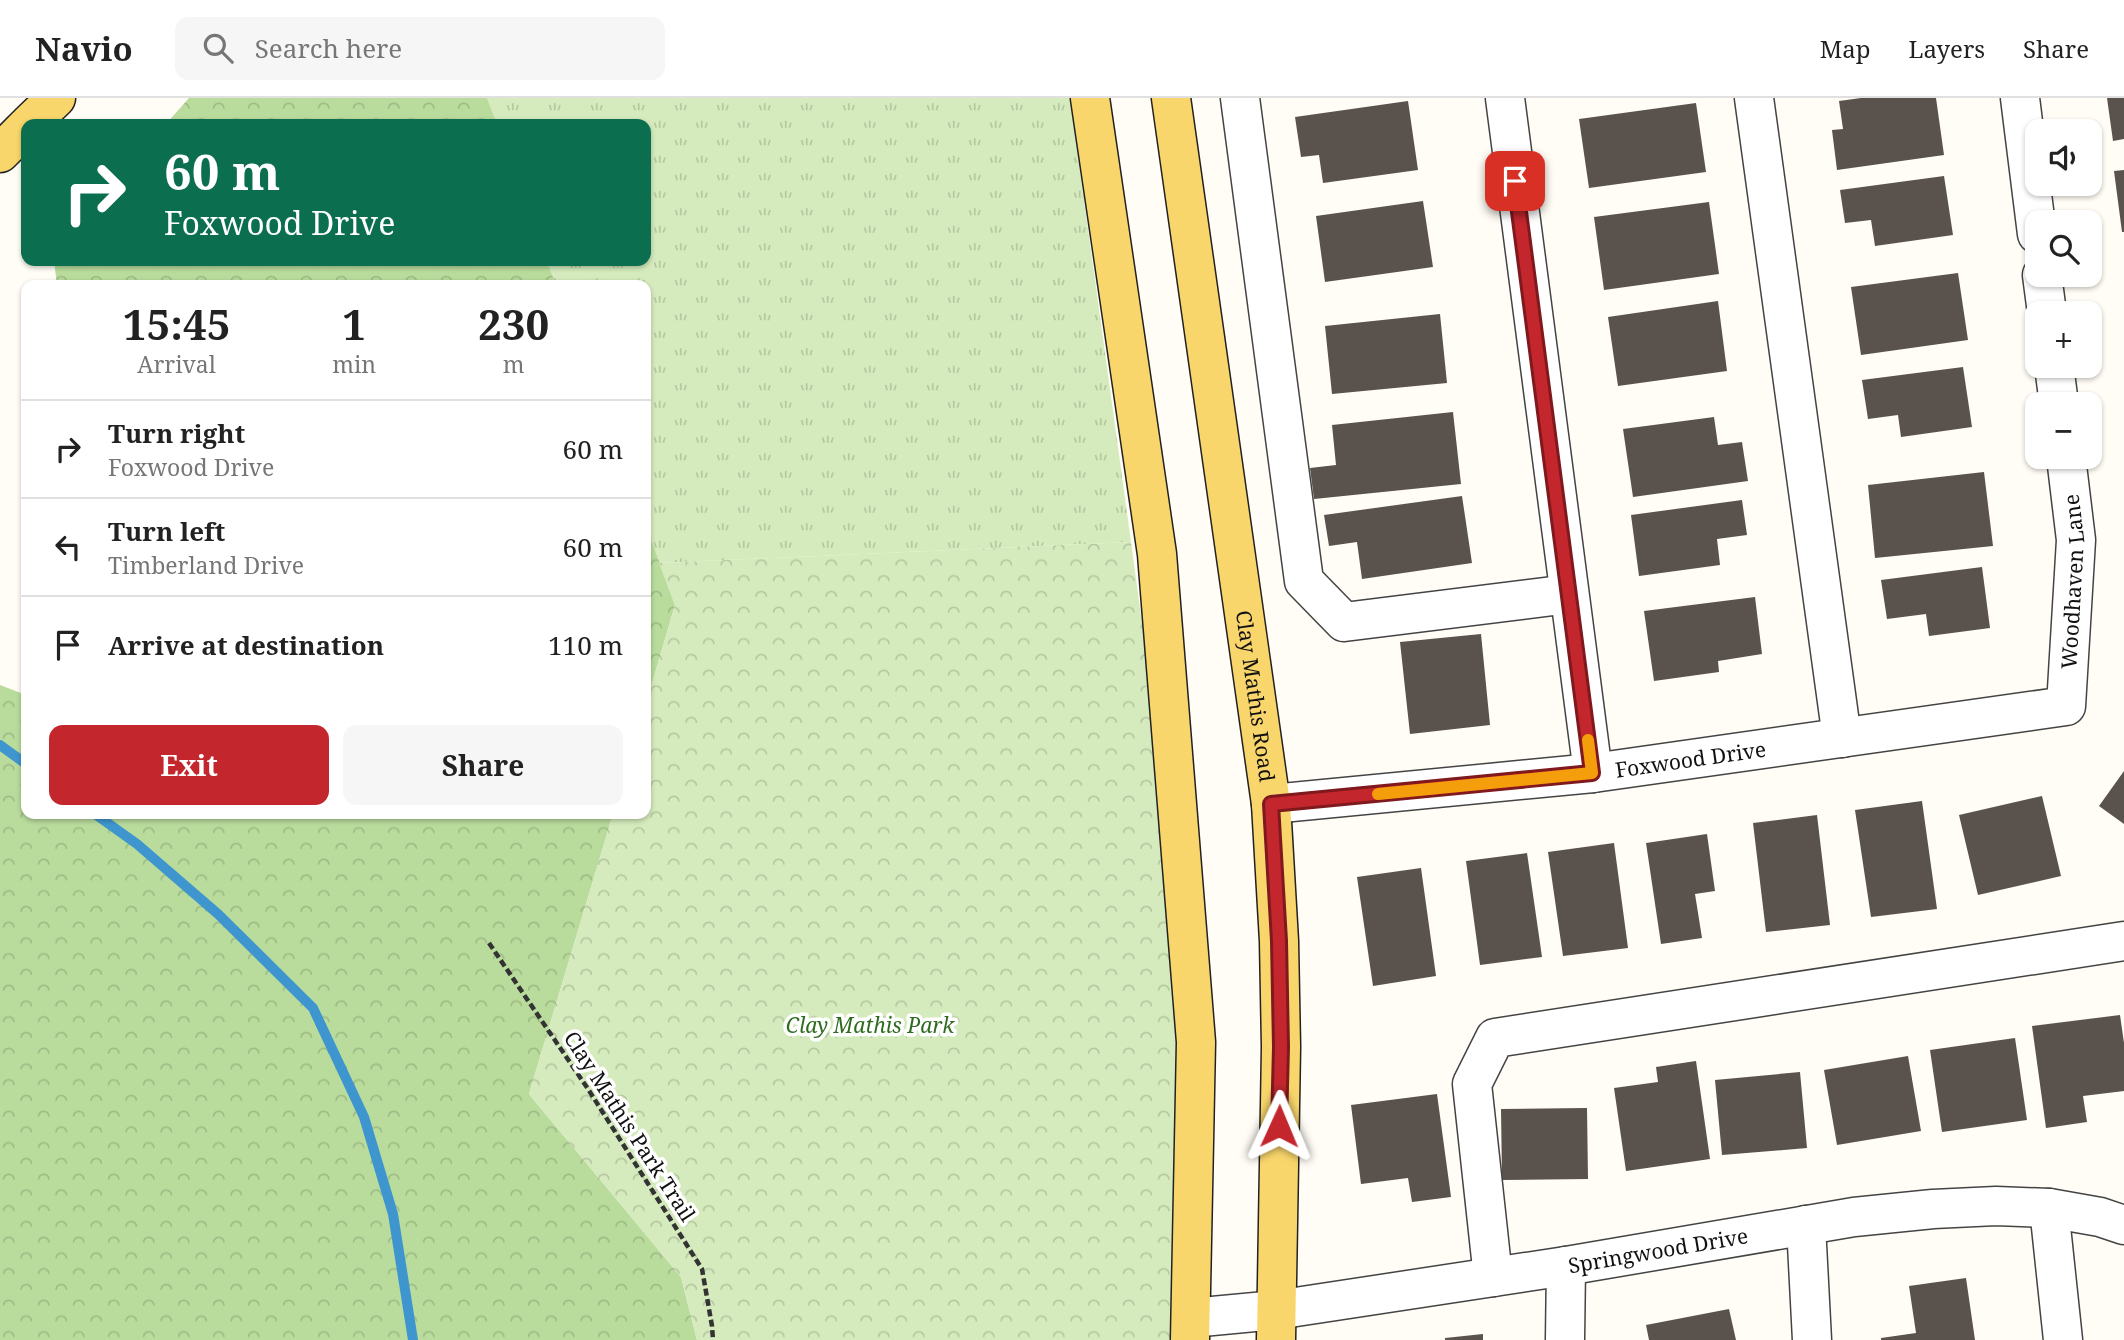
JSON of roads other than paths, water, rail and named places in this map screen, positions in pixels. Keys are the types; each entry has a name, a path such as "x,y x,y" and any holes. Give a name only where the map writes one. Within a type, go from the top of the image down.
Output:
{"main road":[{"path":"35,119 55,98"},
{"path":"1090,98 1157,554 1196,1042 1190,1329"},
{"name":"Clay Mathis Road","path":"1171,98 1271,804 1279,941 1281,1047 1276,1325"},
{"path":"0,153 21,133"}],"street":[{"path":"1240,98 1304,581 1344,622 1569,594"},
{"path":"1504,98 1592,773"},
{"path":"1754,98 1842,738"},
{"path":"2020,98 2034,210"},
{"name":"Woodhaven Lane","path":"2066,706 2076,540 2067,469"},
{"name":"Foxwood Drive","path":"1271,804 1592,773 2066,706"},
{"path":"1493,1277 1472,1084 1495,1038 2124,941"},
{"name":"Springwood Drive","path":"1190,1329 1276,1325 1493,1277 1854,1217 1996,1206 2049,1208 2100,1217 2124,1225"},
{"path":"2049,1208 2063,1340"},
{"path":"1805,1225 1812,1340"},
{"path":"1565,1340 1566,1266"}],"waterway":[{"path":"0,745 21,760"},
{"path":"102,819 137,844 218,914 313,1008 364,1117 393,1214 413,1340"}],"park label":[{"name":"Clay Mathis Park","path":"870,1025"}]}
